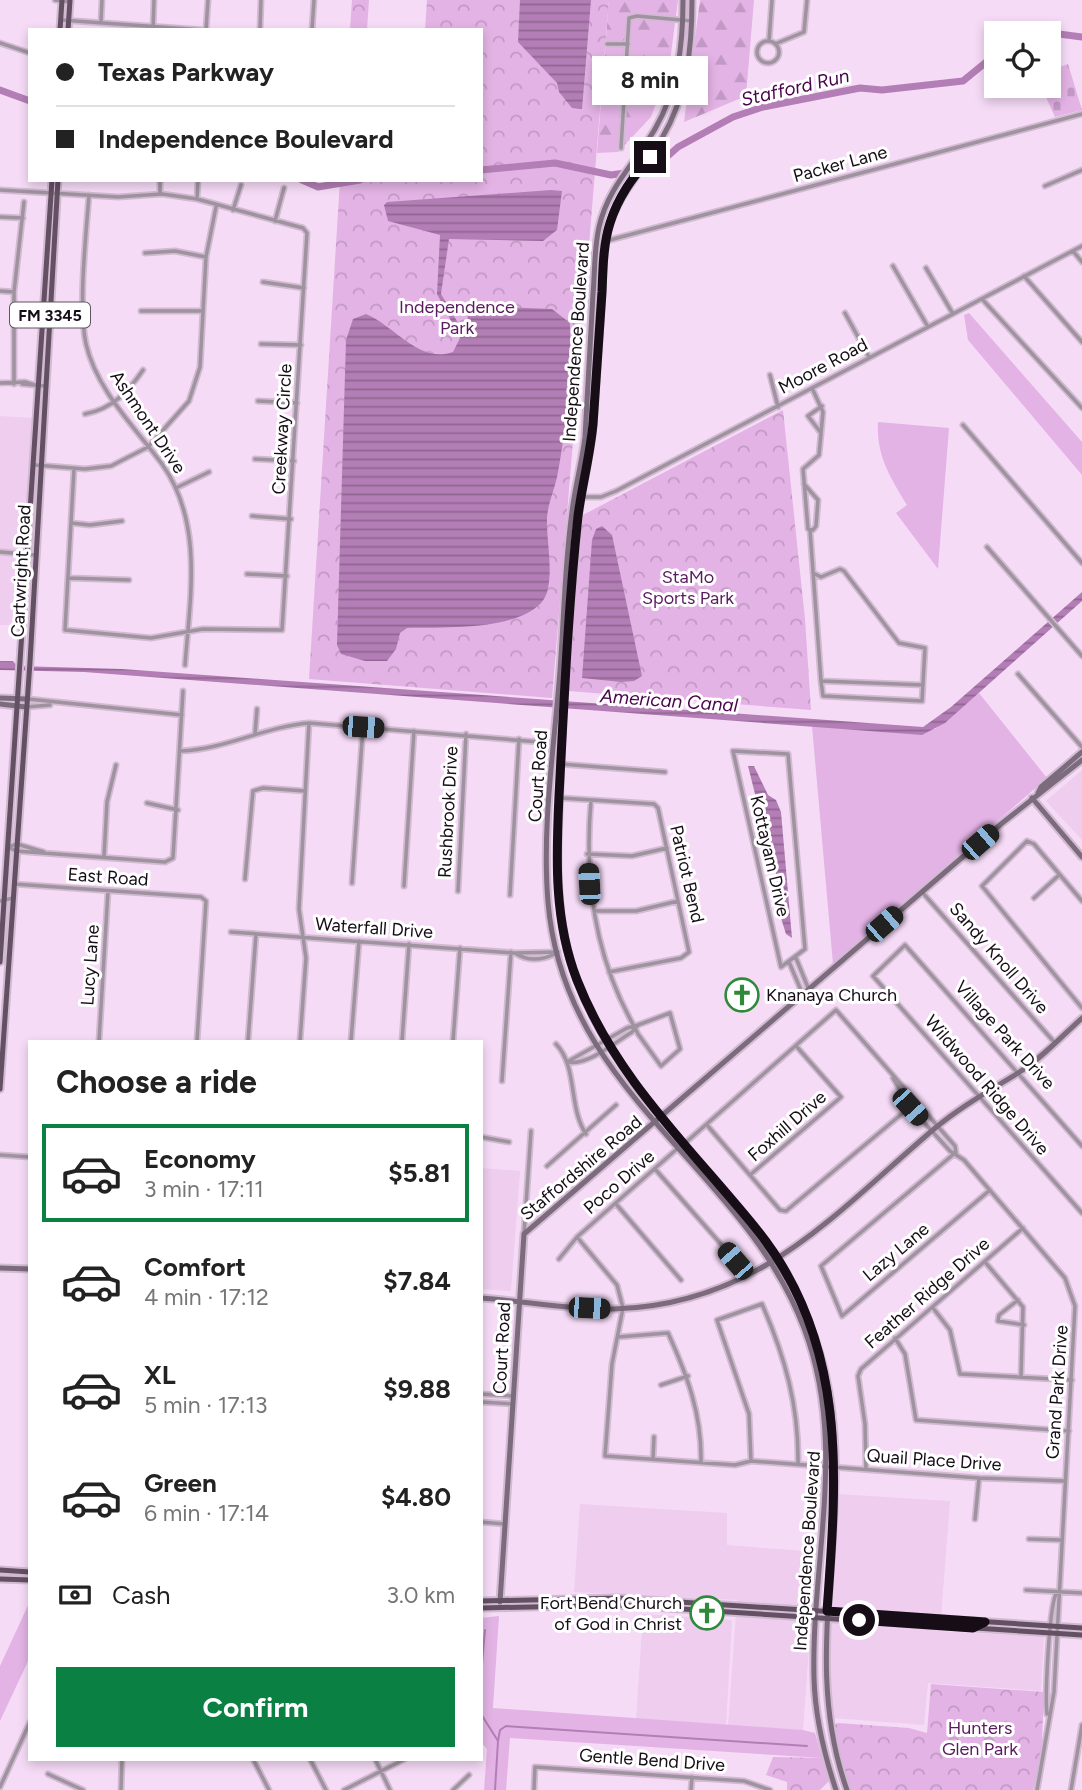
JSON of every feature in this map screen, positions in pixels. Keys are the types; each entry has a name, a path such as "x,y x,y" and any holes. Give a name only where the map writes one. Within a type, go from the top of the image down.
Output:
{"main road":[{"name":"Independence Boulevard","path":"578,497 597,233 614,186 641,150 666,107 675,81 683,0"},
{"name":"Independence Boulevard","path":"578,497 593,426 606,241 623,192 664,135 683,87 692,21 692,0"},
{"path":"60,28 62,1"},
{"path":"68,28 70,1"},
{"name":"Cartwright Road","path":"0,962 2,898 46,386 55,193 52,182"},
{"name":"Cartwright Road","path":"38,465 38,386 58,182"},
{"path":"594,286 602,286"},
{"name":"Court Road","path":"578,497 563,684 565,709 560,764 557,878 568,950 577,981 606,1044"},
{"name":"Cartwright Road","path":"0,1089 2,1029 30,662 32,554"},
{"name":"Court Road","path":"563,684 558,696 549,793 548,904 568,986 597,1050"},
{"path":"0,701 27,699"},
{"path":"0,701 26,707"},
{"name":"Staffordshire Road","path":"524,1234 1035,796 1041,787 1082,749"},
{"name":"Staffordshire Road","path":"1035,796 1045,793 1082,760"},
{"path":"14,772 22,772"},
{"path":"1035,796 1082,857"},
{"path":"558,952 568,950"},
{"path":"483,1298 623,1308 673,1302 712,1292 774,1261 815,1234 934,1129 977,1096 1020,1072 1082,1018"},
{"name":"Independence Boulevard","path":"606,1044 681,1146 774,1261 807,1326 826,1396 832,1467 817,1614 814,1681 818,1719 836,1790"},
{"name":"Independence Boulevard","path":"597,1050 655,1123 681,1146"},
{"name":"Court Road","path":"500,1604 524,1234"},
{"path":"0,1268 28,1269"},
{"name":"Independence Boulevard","path":"826,1546 825,1666 829,1719 847,1790"},
{"path":"0,1570 28,1572"},
{"path":"0,1579 28,1580"},
{"path":"483,1608 500,1604 618,1598 713,1603 817,1614"},
{"path":"483,1601 500,1604 614,1604 933,1618 1082,1635"},
{"path":"700,1609 713,1603"},
{"path":"827,1614 973,1628 1082,1628"},
{"path":"919,1624 933,1618"},
{"path":"973,1628 985,1622"},
{"path":"818,1719 829,1719"}],"street":[{"path":"55,0 70,1"},
{"path":"101,22 103,0"},
{"path":"61,20 153,27 154,0"},
{"path":"205,28 208,0"},
{"path":"260,28 261,0"},
{"path":"312,28 314,0"},
{"path":"769,41 772,0"},
{"path":"775,44 804,32 807,0"},
{"path":"621,148 629,18 637,16 692,21"},
{"path":"769,41 775,44 779,53 777,59 767,63 762,61 757,51 759,46 769,41"},
{"path":"0,43 28,52"},
{"path":"607,44 628,44"},
{"name":"Packer Lane","path":"606,241 1082,114"},
{"path":"1045,186 1082,170"},
{"path":"160,182 160,194"},
{"path":"197,199 198,182"},
{"path":"233,210 241,184"},
{"path":"0,190 89,195 160,194 197,199 216,207 275,221 284,188"},
{"name":"Ashmont Drive","path":"89,195 84,315 86,344 114,403 176,488 191,538 185,665"},
{"path":"14,384 14,292 24,202"},
{"path":"38,465 74,469 111,466 148,447 189,401 200,367 206,257 216,207"},
{"path":"0,217 23,218"},
{"name":"Creekway Circle","path":"188,634 204,629 282,630 306,230 275,221"},
{"name":"Moore Road","path":"578,497 601,497 616,491 1082,246"},
{"path":"145,253 175,251 206,257"},
{"path":"1073,251 1082,261"},
{"path":"893,265 928,327"},
{"path":"926,268 953,314"},
{"path":"1024,276 1082,342"},
{"path":"264,282 304,288"},
{"path":"0,291 14,292"},
{"path":"982,299 1082,408"},
{"path":"141,311 203,311"},
{"path":"845,313 869,357"},
{"path":"261,344 301,345"},
{"path":"85,414 102,411 114,403 143,370"},
{"path":"769,374 778,407"},
{"path":"0,383 46,386"},
{"path":"812,388 822,406 819,455 803,469 822,694 919,702 922,699 923,646 899,643 844,571 821,577 813,573"},
{"path":"258,401 297,403"},
{"path":"821,433 808,416 822,406"},
{"path":"963,425 1082,563"},
{"path":"255,459 294,461"},
{"path":"74,469 65,630 152,638 188,634"},
{"path":"176,488 209,472"},
{"path":"804,484 815,493 818,500 816,526 810,530"},
{"path":"252,516 290,519"},
{"path":"71,523 90,525 122,521"},
{"path":"987,547 1082,656"},
{"path":"0,552 32,554"},
{"path":"247,574 287,576"},
{"path":"69,578 129,580"},
{"path":"1018,674 1082,749"},
{"path":"821,681 923,685"},
{"path":"8,847 16,851 165,862 173,858 184,691"},
{"path":"27,699 182,715"},
{"path":"26,707 56,704"},
{"path":"255,734 257,709"},
{"path":"181,751 220,747 255,734 309,723 538,742"},
{"path":"300,1040 306,958 299,909 309,723"},
{"path":"352,884 363,727"},
{"path":"404,886 414,731"},
{"name":"Rushbrook Drive","path":"458,891 466,734"},
{"path":"510,895 519,739"},
{"name":"Kottayam Drive","path":"789,962 781,967 733,751 788,754 805,950 796,958"},
{"path":"560,764 665,772"},
{"path":"104,857 107,802 116,765"},
{"path":"245,879 253,791 263,788 305,791"},
{"path":"559,798 591,801 587,854 593,911 608,972 636,1027 661,1066 680,1049 670,1013 636,1027 597,1050 567,1062"},
{"name":"Patriot Bend","path":"591,801 654,804 667,848 689,952 681,958 608,972"},
{"path":"147,803 177,810"},
{"path":"1082,901 1034,844 1027,841 985,881 982,889 1082,1008"},
{"path":"8,847 17,844 46,853"},
{"path":"587,854 632,856 667,848"},
{"path":"1034,898 1059,875"},
{"name":"East Road","path":"14,884 201,897 206,901 197,1040"},
{"name":"Lucy Lane","path":"99,1040 108,891"},
{"name":"Sandy Knoll Drive","path":"922,892 1055,1042"},
{"path":"2,898 13,898"},
{"path":"593,911 636,911 678,901"},
{"name":"Waterfall Drive","path":"231,932 513,953 558,952"},
{"path":"248,1040 256,934"},
{"path":"351,1040 359,941"},
{"path":"402,1040 409,944"},
{"name":"Village Park Drive","path":"905,945 1020,1072 1082,1146"},
{"name":"Wildwood Ridge Drive","path":"905,945 873,976 1082,1213"},
{"path":"453,1040 460,948"},
{"path":"502,1081 513,953"},
{"path":"796,958 806,992 789,962 796,958"},
{"name":"Grand Park Drive","path":"797,1046 836,1010 916,1102 950,1151 956,1153 990,1190 1065,1278 1075,1306 1076,1325 1061,1540 1057,1592 1053,1597 1054,1630 1046,1704 1048,1717 1044,1765 1037,1790"},
{"path":"556,1044 567,1062 574,1108 586,1134"},
{"name":"Foxhill Drive","path":"750,1175 841,1097 797,1046"},
{"name":"Poco Drive","path":"559,1259 577,1237 797,1046"},
{"name":"Grand Park Drive","path":"893,1078 910,1107 934,1129"},
{"path":"707,1125 780,1210 790,1209 916,1102"},
{"path":"547,1166 616,1105"},
{"name":"Court Road","path":"524,1234 531,1131"},
{"path":"483,1138 509,1142"},
{"name":"Lazy Lane","path":"956,1153 821,1266 842,1316 990,1190"},
{"path":"0,1155 28,1157"},
{"path":"655,1169 735,1261"},
{"path":"616,1204 681,1280"},
{"name":"Feather Ridge Drive","path":"866,1469 865,1424 858,1376 862,1369 1023,1227"},
{"path":"577,1237 617,1284 623,1308 618,1337 668,1333 688,1377 700,1426 701,1462"},
{"path":"985,1262 1019,1300 1025,1316 1021,1377"},
{"path":"1019,1300 998,1321 1024,1325"},
{"path":"751,1461 749,1414 717,1320 762,1304 783,1353 795,1400 798,1464"},
{"path":"933,1308 950,1330 960,1374 1072,1380"},
{"path":"1076,1325 1082,1325"},
{"name":"Quail Place Drive","path":"618,1337 612,1364 605,1456 735,1465 751,1461 979,1478 1065,1481"},
{"path":"895,1338 905,1354 916,1420 1069,1431"},
{"path":"661,1385 688,1377"},
{"path":"483,1394 513,1396"},
{"path":"483,1402 513,1404"},
{"path":"653,1459 654,1437"},
{"path":"975,1519 979,1478"},
{"path":"483,1522 504,1524"},
{"path":"1029,1539 1061,1540"},
{"path":"1026,1590 1082,1593"},
{"path":"1072,1790 1082,1725"},
{"path":"0,1787 28,1726"},
{"path":"121,1790 122,1761"},
{"path":"254,1761 269,1790"},
{"path":"311,1761 326,1790"},
{"path":"376,1761 390,1790"},
{"path":"344,1790 401,1761"},
{"name":"Gentle Bend Drive","path":"534,1790 536,1767 744,1781 770,1790"},
{"path":"48,1774 83,1790"},
{"path":"453,1790 470,1775"},
{"path":"691,1790 692,1777"}],"shaded area":[{"path":"520,0 591,0 582,109 572,108 559,92 557,83 518,42"},
{"path":"562,191 557,230 543,241 449,239 441,294 464,333 469,327 467,313 475,306 552,309 570,323 564,435 547,517 550,565 546,596 529,612 514,619 478,626 407,628 400,633 396,649 387,661 365,661 341,654 337,645 346,340 353,319 366,314 429,353 453,352 460,338 437,294 440,235 388,221 384,205 387,202"},
{"path":"0,416 34,418 21,625 0,625"},
{"path":"602,526 612,535 642,676 634,681 582,678 592,540 596,529"},
{"name":"American Canal","path":"1082,592 1082,601 945,723 922,735 84,672 0,670 0,661 13,661 17,666 122,669 923,727 951,707"},
{"path":"748,766 754,766 768,795 776,800 781,812 792,938 786,934 780,915 775,863 768,846"},
{"path":"1082,770 1082,840 1046,801"},
{"path":"483,1168 520,1171 511,1291 483,1289"},
{"path":"838,1494 950,1501 940,1631 1044,1637 1041,1691 928,1683 924,1725 833,1718 827,1663"},
{"path":"580,1504 727,1513 727,1545 816,1552 803,1730 728,1726 737,1600 574,1592"},
{"path":"643,1614 732,1620 726,1725 636,1719"}],"green space":[{"path":"352,0 369,0 367,28 350,28"},
{"name":"Independence Park","path":"427,0 609,0 552,698 309,679 340,182 483,182 483,28 425,28"},
{"path":"609,0 678,0 669,69 651,117 618,152 597,153"},
{"path":"700,0 754,0 746,96 684,122"},
{"path":"1068,64 1082,110 1055,117 1046,98 1061,98 1061,66"},
{"path":"969,313 1082,442 1082,475 968,340 964,315"},
{"name":"StaMo Sports Park","path":"783,410 805,619 811,710 568,691 581,516"},
{"path":"878,422 949,428 938,569 896,513 907,505 882,455"},
{"path":"979,693 1047,778 833,964 812,726 935,729"},
{"path":"28,1605 28,1661 0,1721 0,1666"},
{"path":"499,1616 493,1708 803,1730 815,1733 822,1758 510,1738 506,1790 484,1790 487,1749 483,1744 483,1618"},
{"name":"Hunters Glen Park","path":"931,1684 1044,1692 1041,1764 1033,1790 850,1790 840,1764 834,1725 838,1723 909,1728 927,1733"},
{"path":"773,1757 822,1758 829,1781 820,1790 787,1790 787,1782 766,1775"}],"waterway":[{"name":"Stafford Run","path":"1061,34 1082,37"},
{"name":"Stafford Run","path":"483,170 555,163 611,175 638,171 660,163 678,147 733,117 763,107 860,88 882,90 963,81 984,64"},
{"name":"Stafford Run","path":"0,90 28,100"},
{"name":"Stafford Run","path":"307,182 318,187 348,182"},
{"path":"483,1653 485,1630"},
{"path":"483,1717 498,1741 495,1790"},
{"path":"498,1741 500,1730 506,1726 807,1746"}],"place":[{"name":"Knanaya Church","path":"742,995"},
{"name":"Fort Bend Church of God in Christ","path":"707,1613"}],"route":[{"path":"650,157 623,192 606,241 593,426 579,514 562,738 556,859 558,901 575,976 605,1041 661,1118 760,1234 788,1278 817,1343 830,1396 835,1448 827,1611 985,1622 973,1628 859,1620"}]}
